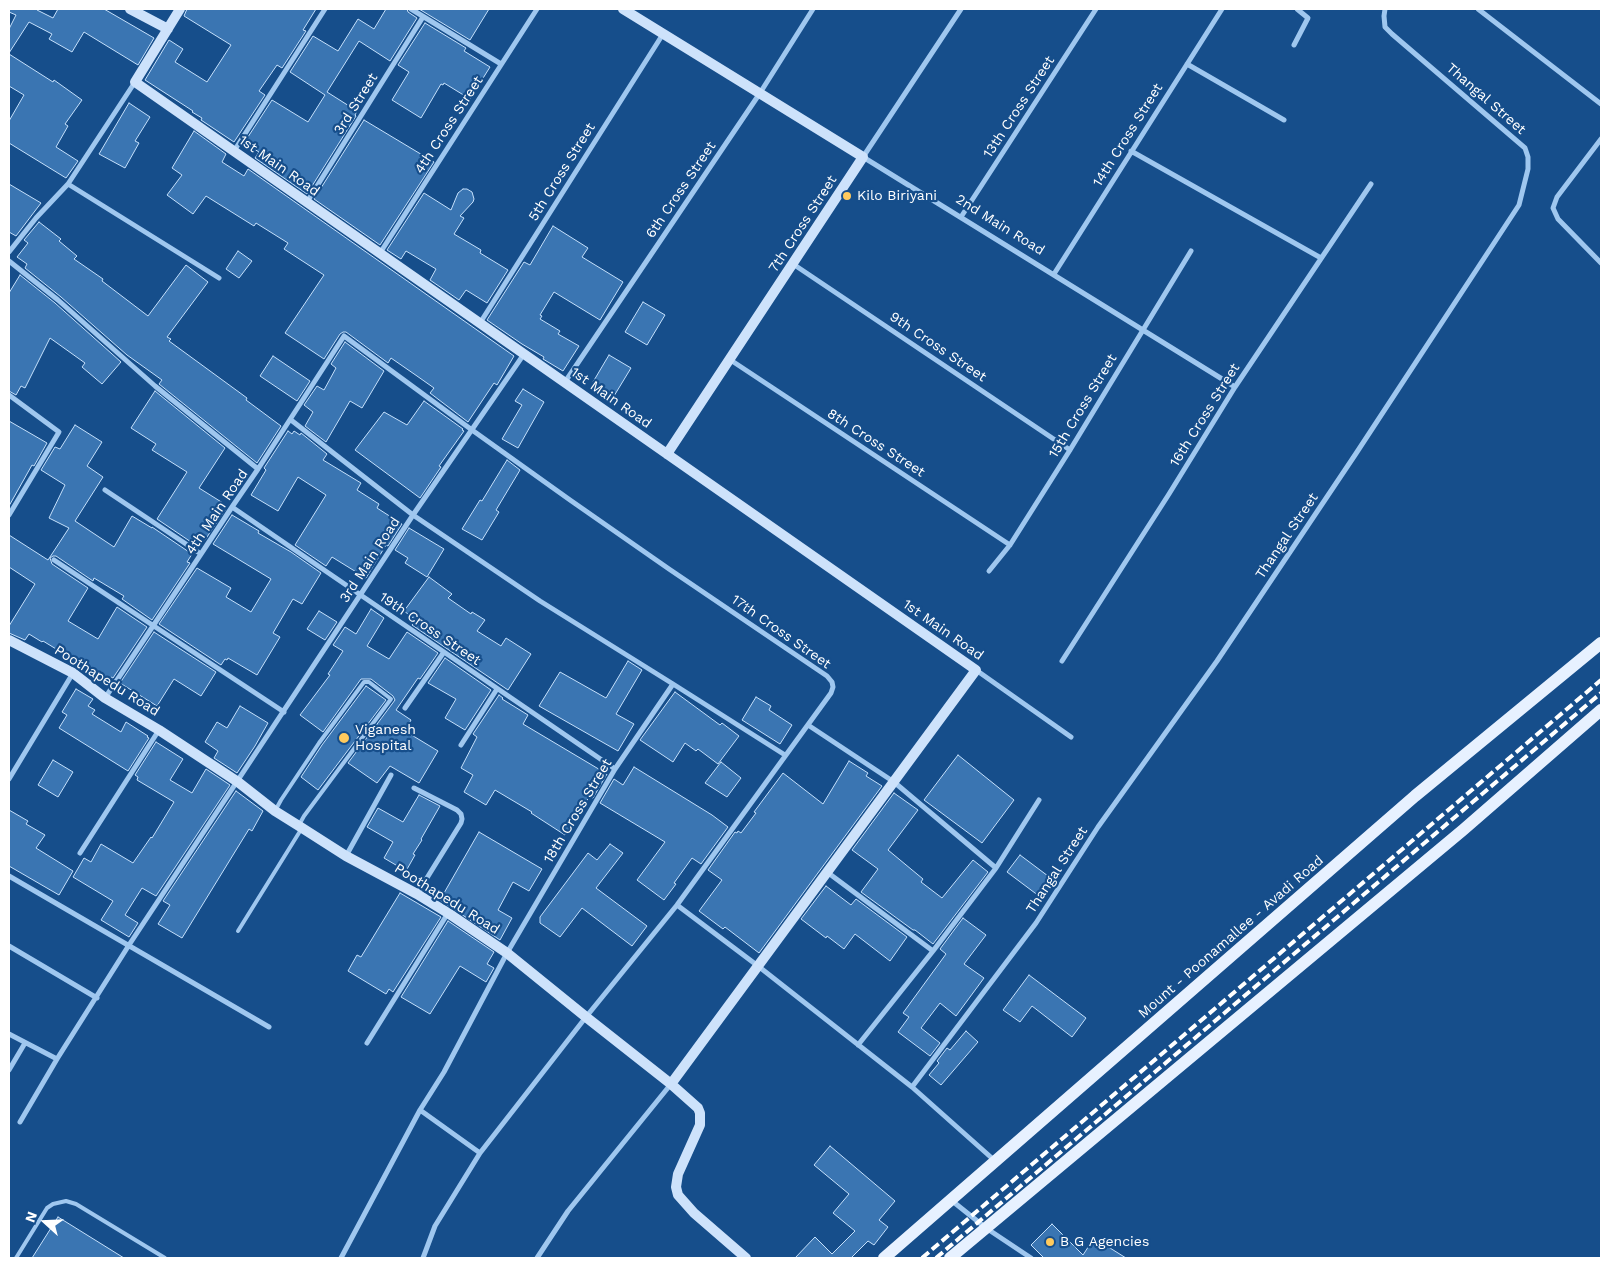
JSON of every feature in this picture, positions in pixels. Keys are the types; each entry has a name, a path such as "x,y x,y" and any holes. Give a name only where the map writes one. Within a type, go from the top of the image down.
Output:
{"main road":[{"name":"Mount - Poonamallee - Avadi Road","path":"884,1258 1415,796 1601,643"},
{"path":"950,1258 1463,830 1601,710"}],"street":[{"path":"130,9 168,29"},
{"path":"9,252 36,218 68,184 180,9"},
{"path":"234,151 325,9"},
{"path":"410,9 501,64"},
{"name":"4th Cross Street","path":"380,253 536,9"},
{"name":"2nd Main Road","path":"623,9 1236,386"},
{"name":"6th Cross Street","path":"565,382 760,93 813,9"},
{"name":"7th Cross Street","path":"667,454 961,9"},
{"name":"13th Cross Street","path":"961,217 1096,9"},
{"name":"14th Cross Street","path":"1054,274 1222,9"},
{"path":"1294,45 1308,18 1297,9"},
{"name":"Thangal Street","path":"912,1087 1036,923 1098,827 1217,661 1519,205 1528,169 1528,156 1525,148 1392,34 1385,27 1385,9"},
{"path":"1478,9 1601,104"},
{"name":"3rd Street","path":"307,202 423,17"},
{"name":"5th Cross Street","path":"480,323 663,34"},
{"path":"1187,64 1284,120"},
{"name":"1st Main Road","path":"135,82 1071,737"},
{"path":"1601,139 1557,197 1553,208 1558,219 1601,263"},
{"path":"1131,151 1321,258"},
{"path":"68,184 219,278"},
{"name":"16th Cross Street","path":"1062,661 1170,494 1236,386 1371,184"},
{"name":"15th Cross Street","path":"989,571 1010,544 1070,450 1191,250"},
{"path":"9,261 58,300 155,386 258,469"},
{"name":"9th Cross Street","path":"793,264 1070,450"},
{"name":"4th Main Road","path":"105,698 291,420 344,336"},
{"name":"17th Cross Street","path":"344,336 472,430 669,569 827,676 833,686 831,693 677,905 586,1017 480,1153 435,1226 423,1258"},
{"name":"3rd Main Road","path":"20,1122 129,946 413,515 524,354"},
{"name":"8th Cross Street","path":"730,359 1010,544"},
{"path":"9,395 60,432 9,515"},
{"path":"291,420 413,515 540,601 785,755"},
{"path":"105,490 201,554"},
{"name":"19th Cross Street","path":"232,507 615,769"},
{"path":"54,560 284,712"},
{"name":"Poothapedu Road","path":"9,640 73,674 105,698 159,730 238,782 276,811 346,856 448,912 507,953 671,1084 698,1108 700,1113 700,1124 678,1174 676,1187 678,1195 694,1213 746,1258"},
{"path":"405,708 444,652"},
{"path":"537,1258 568,1211 671,1084 976,670"},
{"path":"9,779 73,674"},
{"name":"18th Cross Street","path":"341,1258 420,1110 444,1072 507,953 615,769 674,684"},
{"path":"461,745 497,688"},
{"path":"808,725 894,782 996,868"},
{"path":"80,853 159,730"},
{"path":"346,856 391,775"},
{"path":"414,788 457,810 461,814 462,819 417,894"},
{"path":"858,1044 933,951 996,868 1039,800"},
{"path":"827,872 933,951"},
{"path":"9,876 269,1027"},
{"path":"677,905 912,1087 996,1162"},
{"path":"367,1044 448,912"},
{"path":"9,946 97,998"},
{"path":"9,1034 57,1060"},
{"path":"9,1070 25,1042"},
{"path":"420,1110 480,1153"},
{"path":"951,1200 986,1228 1031,1258"}],"lane":[{"path":"238,931 300,827 304,816 392,699 369,682 364,682 319,743 281,800 276,811"},
{"path":"16,1258 47,1208 53,1204 66,1201 76,1204 165,1258"}],"building":[{"path":"9,9 38,9 53,18 58,9 104,9 154,38 138,65 84,32 72,52 49,39 52,34 29,22 9,53 9,29 16,15 9,12"},
{"path":"187,9 316,9 303,30 306,31 282,68 277,65 259,91 265,95 234,142 201,120 202,118 193,111 145,80 169,40 183,49 175,62 207,82 231,45 184,16"},
{"path":"386,9 407,9 408,12 417,18 390,61 359,41 327,92 357,111 356,116 307,194 255,158 259,152 244,143 272,100 308,122 325,95 290,72 313,36 338,51 358,19 374,29"},
{"path":"419,9 489,9 470,40"},
{"path":"425,23 466,48 464,51 490,67 470,99 444,83 443,85 441,84 421,118 392,100 409,72 398,65"},
{"path":"9,54 53,82 54,80 82,100 65,124 68,126 56,147 78,161 66,178 9,143 9,121 24,95 9,86"},
{"path":"129,103 150,117 135,141 139,143 125,168 99,154"},
{"path":"364,120 434,162 380,245 314,199"},
{"path":"194,131 226,154 222,162 244,176 248,169 514,356 497,385 494,383 468,422 430,393 434,388 391,358 388,363 346,332 340,334 324,359 285,333 324,275 284,249 288,243 256,223 254,226 206,196 193,214 167,195 182,175 172,168"},
{"path":"9,184 41,203 16,236 9,232"},
{"path":"463,189 472,192 474,199 460,216 464,218 454,234 481,250 480,253 508,270 487,303 466,290 459,300 430,280 436,269 406,251 401,259 387,250 424,193 451,210 458,193"},
{"path":"39,222 61,239 59,241 77,256 74,259 103,279 102,281 148,316 186,265 208,282 167,337 171,339 169,341 247,398 246,400 281,426 257,463 159,384 162,380 127,355 25,268 27,264 17,257 28,243 24,240"},
{"path":"553,226 588,248 582,257 623,282 600,320 554,292 540,315 542,316 540,319 560,331 558,334 579,346 563,371 487,320 524,262 530,265"},
{"path":"238,251 252,261 239,278 226,269"},
{"path":"20,275 55,303 121,362 102,384 82,367 85,363 50,338 25,388 21,386 16,395 9,391 9,293"},
{"path":"643,302 665,315 647,345 625,332"},
{"path":"345,342 384,371 362,408 350,401 326,442 305,426 313,412 304,405 317,386 324,390 336,368 331,364"},
{"path":"609,355 631,368 614,396 593,382"},
{"path":"273,356 310,381 297,401 260,376"},
{"path":"523,389 544,402 518,448 502,439 522,405 515,401"},
{"path":"155,391 225,448 199,488 223,503 220,508 225,510 205,540 202,538 197,546 157,519 187,472 152,450 156,444 131,428"},
{"path":"424,401 464,431 439,466 441,467 420,498 355,450 384,412 407,425"},
{"path":"9,421 47,443 9,506"},
{"path":"75,425 102,442 87,466 103,477 75,521 114,547 132,516 192,554 187,562 190,563 152,620 122,599 124,596 94,578 93,581 56,556 50,558 52,564 88,588 68,621 98,639 117,607 147,627 113,678 111,677 110,679 29,634 25,640 9,633 9,626 35,584 9,567 9,535 48,560 69,528 49,518 65,485 41,470 55,447 60,449"},
{"path":"288,431 292,434 294,431 300,435 301,433 327,454 323,460 361,483 357,490 379,504 377,508 402,524 388,546 386,545 366,578 332,557 326,566 295,545 326,495 298,477 278,511 251,495 266,470 264,468"},
{"path":"507,460 520,470 496,510 499,512 482,540 462,529"},
{"path":"232,515 321,573 302,604 293,599 273,633 280,637 257,675 228,658 221,665 159,624 197,568 231,588 226,597 251,612 271,579 213,544"},
{"path":"409,528 444,549 427,577 405,563 408,558 395,550"},
{"path":"429,577 452,594 448,598 471,614 472,612 485,620 477,631 501,646 506,638 531,654 508,690 412,625 416,620 404,611"},
{"path":"371,609 384,618 367,646 389,659 407,632 438,653 396,710 411,720 405,731 438,751 419,783 390,766 377,783 348,763 395,700 393,696 371,679 361,679 323,732 300,715 330,675 328,674 343,651 333,645 345,627 356,634"},
{"path":"319,611 337,622 325,640 307,629"},
{"path":"154,632 216,672 201,696 174,679 157,706 120,683"},
{"path":"445,658 491,690 465,730 445,718 456,699 428,683"},
{"path":"628,661 642,670 616,714 634,724 618,751 539,706 560,672 606,698"},
{"name":"Viganesh Hospital","path":"366,686 386,700 318,790 301,777 322,745"},
{"path":"76,689 93,699 88,706 95,710 92,714 121,732 126,722 148,736 149,738 128,771 59,728 67,715 62,712"},
{"path":"675,692 720,725 722,723 739,736 718,764 698,749 696,751 685,743 673,762 640,740"},
{"path":"499,695 502,699 528,715 523,724 607,774 593,798 590,797 587,800 565,835 532,812 495,790 486,805 464,792 473,775 461,768 477,737 473,734"},
{"path":"756,697 771,706 769,710 792,725 780,744 742,720"},
{"path":"240,706 268,723 237,773 214,758 218,751 205,742 217,722 227,728"},
{"path":"156,742 183,759 170,780 192,793 206,769 230,785 156,896 142,888 125,915 138,923 129,937 101,920 113,901 73,877 84,858 91,862 101,844 133,863 152,838 174,802 137,780 138,777 135,775"},
{"path":"958,755 1014,800 982,843 924,800"},
{"path":"53,760 73,772 58,797 38,785"},
{"path":"849,761 868,773 866,776 882,786 759,953 725,927 723,929 699,911 722,880 708,870 735,832 741,833 783,773 823,804"},
{"path":"721,762 741,778 727,797 705,783"},
{"path":"634,767 712,815 728,827 701,864 692,858 664,900 637,880 665,842 600,803 614,779 623,785"},
{"path":"236,791 263,811 252,831 249,829 182,938 158,924 170,905 163,901"},
{"path":"894,793 918,810 888,850 923,879 921,882 942,898 973,860 988,872 933,944 861,892 878,869 852,850"},
{"path":"419,795 440,806 413,854 415,855 406,871 384,858 393,842 367,827 378,808 403,822"},
{"path":"9,810 28,821 26,824 45,835 36,848 73,871 59,895 9,866"},
{"path":"479,832 542,869 529,891 513,882 498,910 512,918 500,940 440,900"},
{"path":"610,844 623,853 596,888 647,926 632,946 582,908 560,937 540,923 540,917 588,853 597,860"},
{"path":"1020,855 1056,882 1043,899 1007,872"},
{"path":"826,886 851,905 856,899 907,937 890,961 855,934 844,949 801,919"},
{"path":"400,893 441,917 393,992 389,989 386,994 348,971 357,955 361,957"},
{"path":"963,918 986,935 964,964 984,978 956,1016 940,1003 921,1028 940,1043 930,1056 898,1032 909,1017 903,1013 946,954 940,949"},
{"path":"448,921 494,952 487,964 494,968 486,982 460,966 430,1014 401,997"},
{"path":"1029,975 1086,1018 1072,1037 1032,1006 1020,1022 1003,1010"},
{"path":"966,1031 978,1042 941,1085 929,1075 939,1063 937,1061 947,1048 950,1050"},
{"path":"830,1146 895,1201 879,1220 888,1227 874,1245 868,1241 851,1258 795,1258 815,1237 832,1254 855,1231 833,1213 849,1194 814,1165"},
{"path":"58,1217 124,1258 32,1258"},
{"path":"1052,1224 1083,1255 1094,1238 1126,1258 1044,1258 1031,1245"}],"railway":[{"path":"922,1258 1601,680"},
{"path":"936,1258 1601,693"}],"place":[{"name":"Kilo Biriyani","path":"847,196"},
{"name":"Viganesh Hospital","path":"344,738"},
{"name":"B G Agencies","path":"1050,1242"}]}
